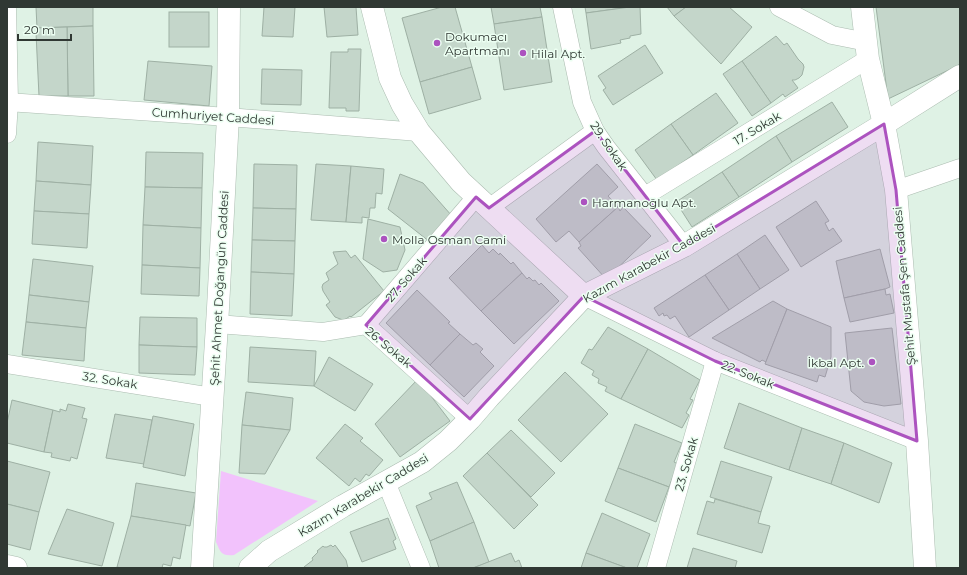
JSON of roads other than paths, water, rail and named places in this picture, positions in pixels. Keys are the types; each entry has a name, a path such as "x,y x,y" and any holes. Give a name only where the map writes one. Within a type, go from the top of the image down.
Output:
{"street":[{"path":"7,7 7,134"},
{"name":"Şehit Ahmet Doğangün Caddesi","path":"202,568 228,117 229,7"},
{"path":"372,7 390,78 402,104 419,132 461,182 584,296"},
{"name":"29. Sokak","path":"562,7 582,102 595,130 606,147 684,246"},
{"path":"779,7 832,35 868,51"},
{"name":"Şehit Mustafa Şen Caddesi","path":"862,7 868,51 884,124 896,190 917,441 925,568"},
{"name":"17. Sokak","path":"645,196 868,51"},
{"name":"Kazım Karabekir Caddesi","path":"250,568 269,551 343,506 422,462 448,441 470,420 488,397 584,296 684,246 960,76"},
{"name":"Cumhuriyet Caddesi","path":"8,102 419,132"},
{"name":"27. Sokak","path":"366,325 483,202 595,130"},
{"path":"896,190 960,168"},
{"name":"22. Sokak","path":"584,296 715,361 917,441"},
{"name":"26. Sokak","path":"217,324 323,332 366,325 470,420"},
{"name":"23. Sokak","path":"656,568 715,361"},
{"name":"32. Sokak","path":"7,364 212,397"},
{"path":"386,482 421,568"},
{"path":"7,566 16,568"}],"place":[{"name":"Dokumacı Apartmanı","path":"437,43"},
{"name":"Hilal Apt.","path":"523,53"},
{"name":"Harmanoğlu Apt.","path":"584,202"},
{"name":"Molla Osman Cami","path":"384,239"},
{"name":"İkbal Apt.","path":"872,362"}]}
